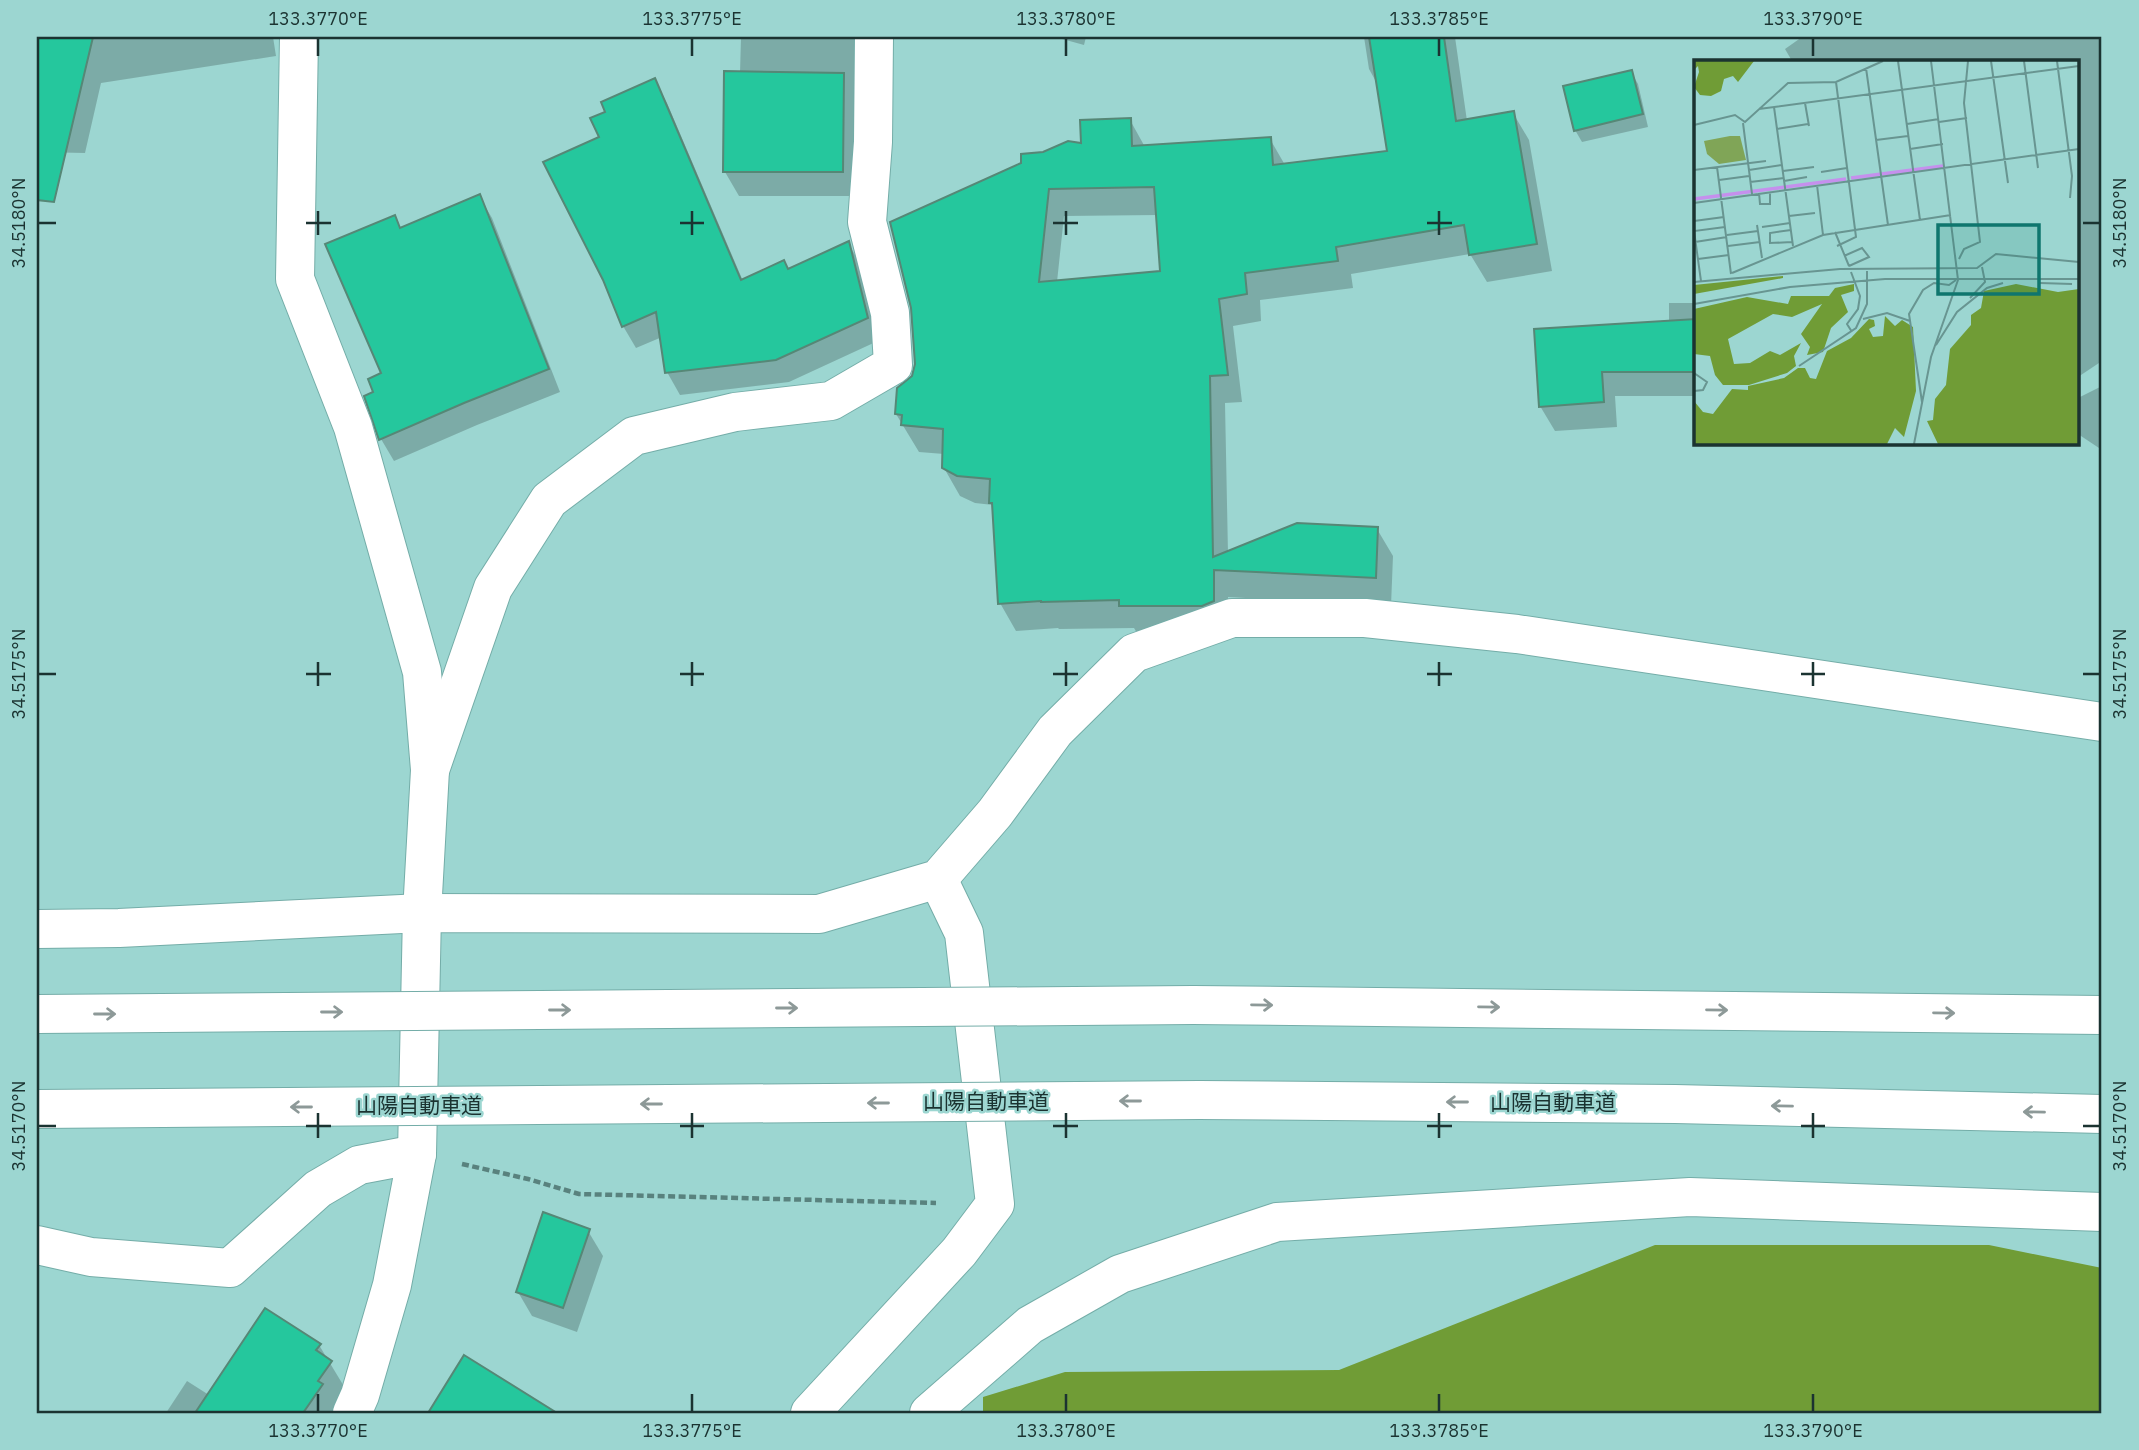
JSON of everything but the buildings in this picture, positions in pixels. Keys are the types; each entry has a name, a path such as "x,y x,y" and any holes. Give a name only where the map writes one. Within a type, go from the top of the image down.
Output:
{"main road":[{"path":"299,37 295,279 353,427 422,672 430,770 422,913 417,1154 392,1285 360,1395 352,1413"},
{"path":"430,770 493,587 549,500 635,436 735,412 831,401 893,365 890,313 867,222 873,142 874,37"},
{"path":"37,929 119,928 422,913 819,914 938,879 995,813 1055,731 1134,653 1232,618 1365,618 1517,634 2102,722"},
{"path":"810,1413 959,1252 995,1204 964,933 938,879"},
{"path":"37,1014 1194,1005 2102,1015"},
{"name":"山陽自動車道","path":"37,1109 1199,1100 1675,1104 2102,1114"},
{"path":"37,1245 91,1256 230,1268 318,1189 359,1165 417,1154"},
{"path":"929,1413 1030,1325 1120,1274 1277,1222 1690,1197 2102,1212"}],"path":[{"path":"417,1154 528,1179 579,1194 995,1204"}],"green space":[{"path":"1655,1245 1989,1245 2102,1268 2102,1413 983,1413 983,1397 1065,1372 1339,1370"}]}
